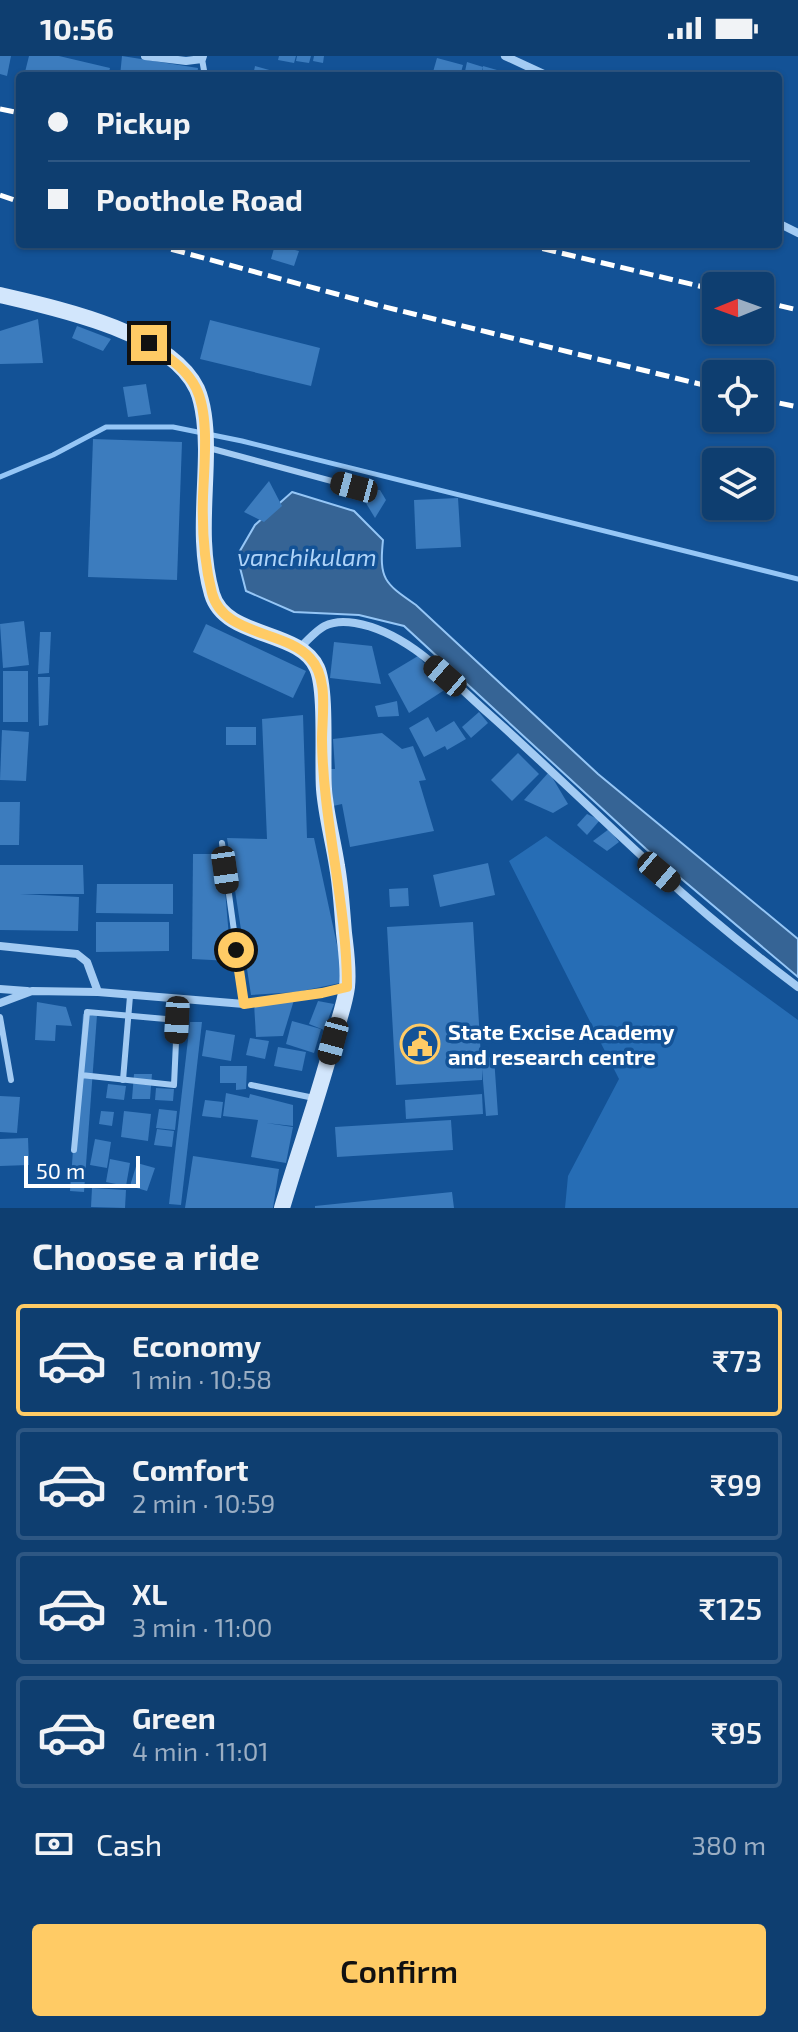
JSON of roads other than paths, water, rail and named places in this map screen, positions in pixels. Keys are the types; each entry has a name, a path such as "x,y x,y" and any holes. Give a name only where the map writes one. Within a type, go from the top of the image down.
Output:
{"street":[{"path":"145,56 186,61 203,58"},
{"path":"505,56 539,72"},
{"path":"0,295 113,326 149,343 183,368 198,390 205,438 204,543 213,597 225,613 238,623 299,649 310,657 317,668 322,690 325,805 338,869 347,987 282,1208"},
{"path":"299,649 317,630 333,621 357,623 381,630 410,645 543,763 659,872 798,987"},
{"path":"0,946 77,954 87,962 98,992"},
{"path":"0,989 98,992 244,1004 347,987"},
{"path":"0,1003 32,991"}],"lane":[{"path":"205,438 354,487"},
{"path":"222,843 244,1004"},
{"path":"123,1080 130,996"},
{"path":"74,1150 81,1075 87,1012 177,1020 174,1085 81,1075"},
{"path":"0,1017 11,1080"},
{"path":"251,1085 316,1099"}],"water":[{"name":"vanchikulam","path":"292,492 354,511 383,540 383,572 390,585 416,605 598,774 798,939 798,977 646,849 404,626 359,615 294,612 246,591 237,556 255,525"}],"waterway":[{"path":"0,477 53,455 106,427 173,427 242,441 798,579"}],"railway":[{"path":"0,109 16,112"},
{"path":"0,195 16,201"},
{"path":"167,248 377,305 702,385"},
{"path":"540,248 702,287"},
{"path":"774,304 798,310"},
{"path":"774,402 798,407"}],"place":[{"name":"State Excise Academy and research centre","path":"420,1044"}]}
